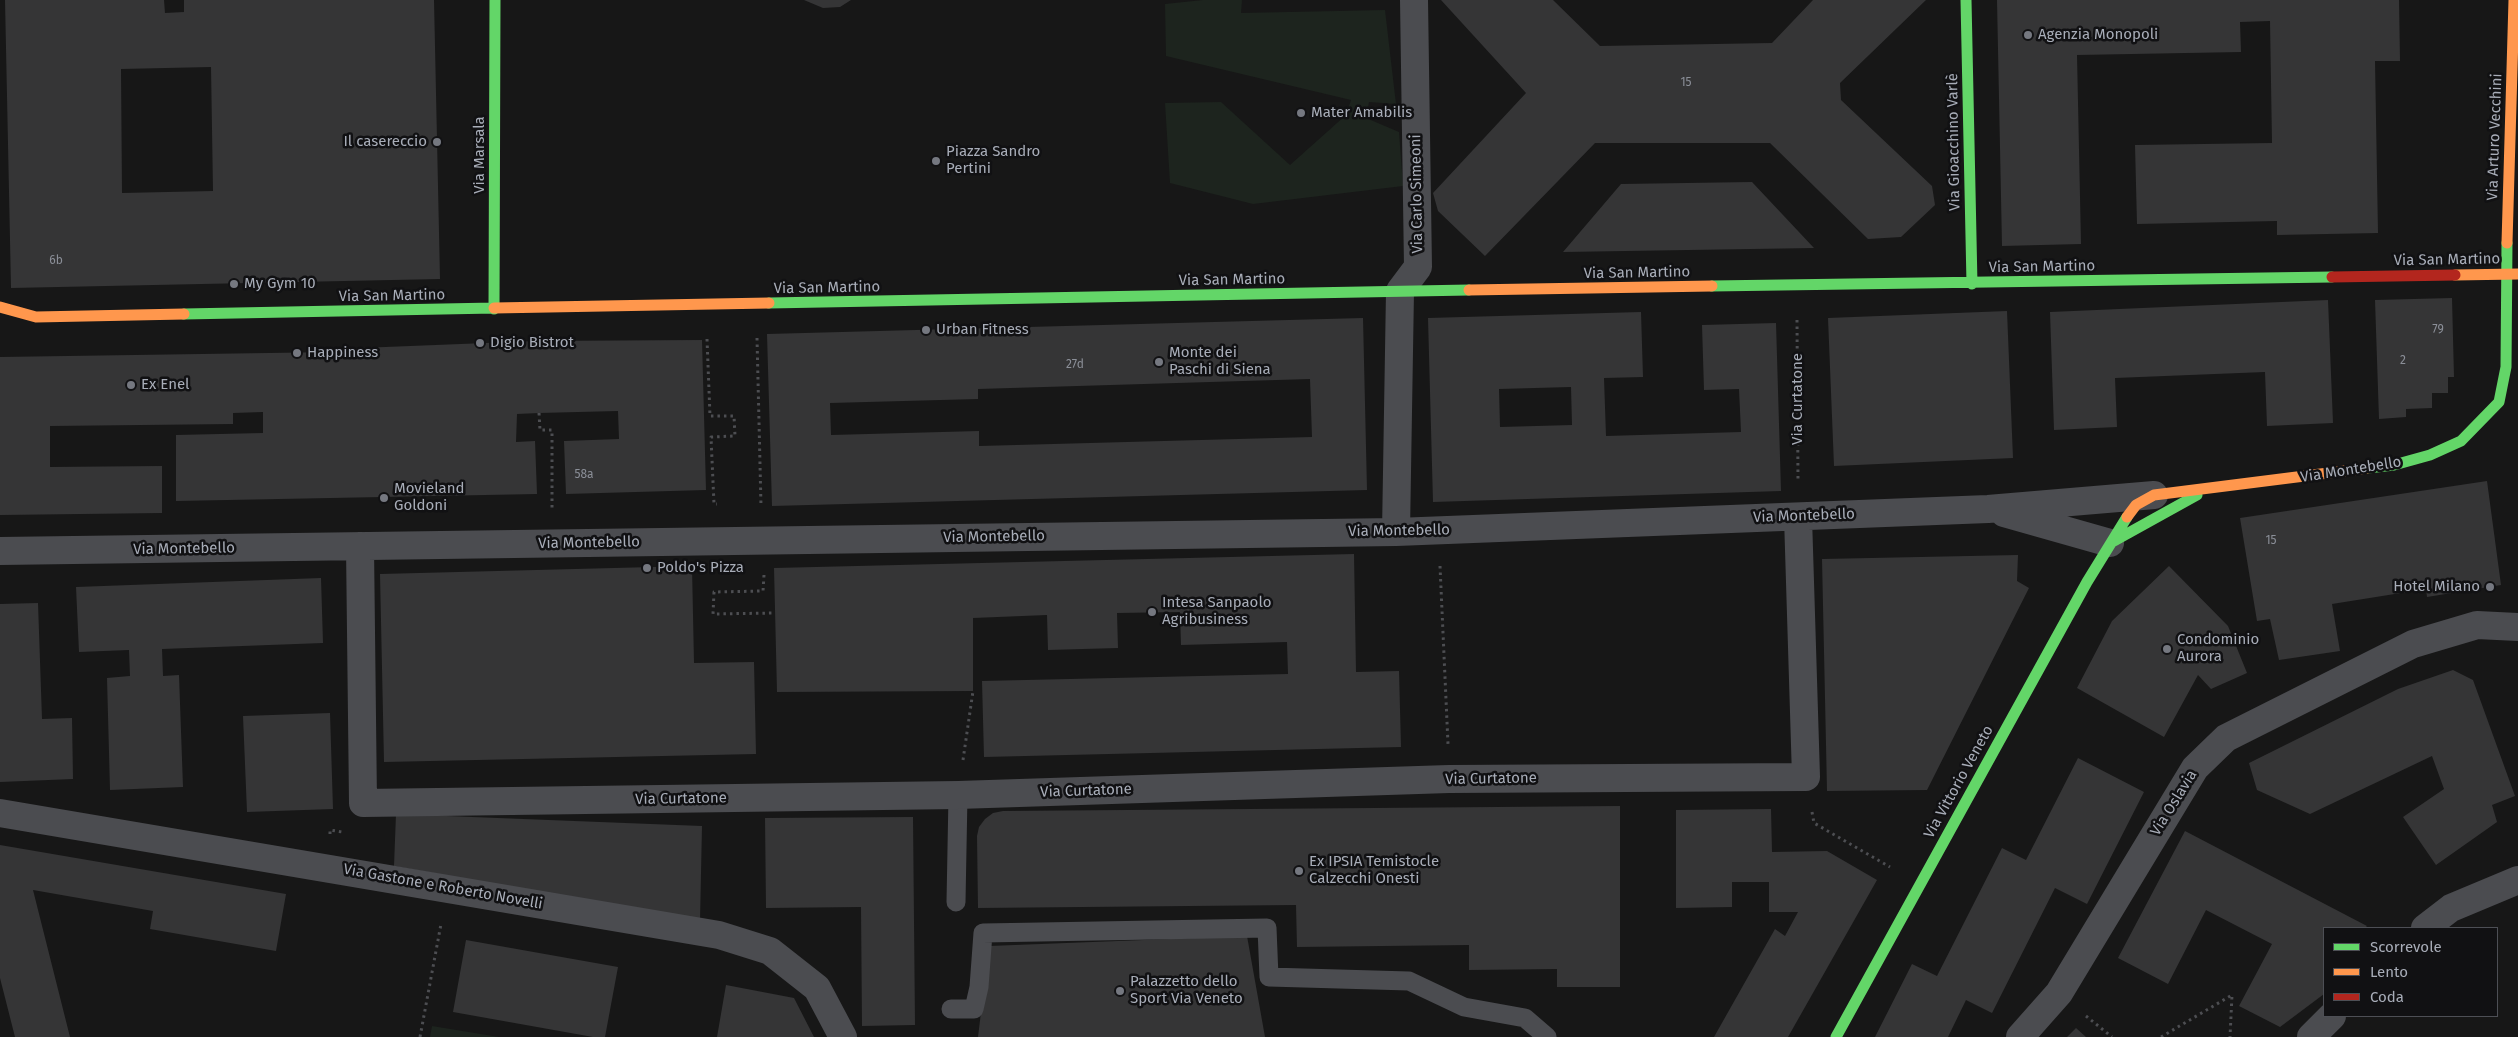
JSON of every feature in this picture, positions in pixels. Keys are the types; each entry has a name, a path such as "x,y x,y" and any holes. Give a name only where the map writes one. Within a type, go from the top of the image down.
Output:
{"main road":[{"name":"Via Marsala","path":"494,309 495,0"},
{"name":"Via Gioacchino Varlè","path":"1966,0 1972,284"},
{"name":"Via Arturo Vecchini","path":"2512,274 2514,0"},
{"name":"Via San Martino","path":"0,307 36,317 756,305 1400,291 1972,284 2512,274"},
{"name":"Via Montebello","path":"2110,543 2136,505 2154,495 2394,465 2430,455 2460,441 2498,402 2506,367 2512,274"},
{"path":"0,318 36,317"},
{"name":"Via Montebello","path":"2110,543 2205,490"},
{"name":"Via Vittorio Veneto","path":"1836,1037 1919,884 2110,543"}],"street":[{"name":"Via Carlo Simeoni","path":"1400,291 1418,267 1414,0"},
{"path":"1396,532 1400,291"},
{"name":"Via Montebello","path":"0,551 1396,532 1988,509 2154,495"},
{"name":"Via Montebello","path":"1988,509 2110,543"},
{"path":"1798,516 1806,777"},
{"name":"Via Curtatone","path":"360,546 363,803 958,795 1449,779 1806,777"},
{"name":"Via Oslavia","path":"2020,1037 2059,993 2195,768 2226,738 2413,644 2477,625 2518,627"},
{"name":"Via Gastone e Roberto Novelli","path":"0,813 720,935 770,951 817,988 843,1037"},
{"path":"2426,927 2451,908 2518,880"},
{"path":"2311,1037 2331,1017"}],"lane":[{"path":"956,902 958,795"},
{"path":"951,1009 974,1009 979,988 983,933 1267,928 1269,976 1409,981 1464,1007 1525,1018 1547,1037"}],"path":[{"name":"Via San Martino","path":"756,305 760,495"},
{"name":"Via Curtatone","path":"1797,316 1798,483"},
{"path":"707,337 710,416 734,416 735,436 712,437 714,504"},
{"path":"539,412 540,430 552,430 552,509"},
{"path":"764,540 763,591 714,592 714,614 774,614"},
{"path":"1441,586 1447,712"},
{"path":"958,795 972,691"},
{"path":"1806,777 1814,823 1919,884"},
{"path":"420,1037 448,889"},
{"path":"2161,1037 2232,995 2230,1037"}],"shaded area":[{"path":"1203,0 1242,0 1241,13 1385,10 1396,104 1369,102 1366,118 1399,132 1403,186 1253,204 1170,183 1165,103 1221,102 1290,165 1346,115 1351,100 1166,56 1165,4"},
{"path":"432,1026 499,1037 430,1037"}],"building":[{"path":"5,0 164,0 165,13 184,12 184,0 434,0 440,279 11,288","holes":["211,67 213,191 122,193 121,69"]},
{"path":"804,0 851,0 840,7 823,8"},
{"path":"1441,0 1553,0 1600,46 1772,43 1813,0 1926,0 1840,83 1841,100 1932,186 1935,205 1901,237 1868,239 1770,143 1595,143 1485,256 1438,211 1433,193 1526,93"},
{"path":"1997,0 2399,0 2400,61 2375,61 2378,233 2277,235 2277,221 2137,224 2135,145 2272,143 2270,21 2240,22 2241,52 2077,55 2081,244 2002,246"},
{"path":"1752,182 1814,248 1563,252 1621,184"},
{"path":"2452,298 2454,377 2448,377 2448,393 2432,393 2432,408 2406,409 2406,417 2379,419 2375,300"},
{"path":"2328,300 2333,423 2267,426 2265,372 2115,378 2117,427 2054,430 2050,312"},
{"path":"2007,311 2013,458 1834,466 1828,318"},
{"path":"1641,312 1643,377 1604,378 1606,436 1741,432 1739,389 1704,390 1702,325 1776,323 1781,491 1433,502 1428,318","holes":["1571,387 1572,425 1500,427 1499,389"]},
{"path":"1363,318 1367,490 772,506 767,334","holes":["1310,379 1312,437 979,446 979,431 831,435 830,403 978,399 978,389"]},
{"path":"702,340 706,490 566,494 564,441 619,439 618,411 517,414 516,442 535,441 537,494 176,501 176,435 263,433 263,412 233,413 233,424 50,426 50,467 162,466 162,513 0,515 0,357 335,352 335,349 536,341"},
{"path":"2487,481 2501,585 2427,597 2426,589 2332,604 2340,651 2279,660 2270,619 2257,621 2240,518"},
{"path":"1354,554 1356,672 1399,671 1401,747 984,757 982,681 1288,674 1287,642 1181,645 1180,612 1117,613 1118,648 1048,650 1047,615 973,618 973,691 777,692 774,568"},
{"path":"2018,555 2017,581 2029,588 1927,790 1827,791 1822,559"},
{"path":"692,566 694,663 754,662 756,754 384,762 380,574"},
{"name":"Condominio Aurora","path":"2169,566 2228,626 2247,673 2211,689 2198,675 2164,737 2077,688 2112,621"},
{"path":"321,578 323,643 162,649 163,676 179,675 183,787 110,790 107,678 130,676 129,650 79,652 76,587"},
{"path":"38,603 42,719 72,718 73,779 0,782 0,604"},
{"path":"2453,670 2473,680 2515,796 2492,805 2497,822 2436,865 2403,817 2444,789 2432,756 2310,814 2257,790 2249,763 2398,689"},
{"path":"330,713 333,809 247,812 243,716"},
{"path":"2078,758 2144,792 2087,904 2055,888 1992,1013 1966,1000 1948,1037 1875,1037 1912,964 1937,976 2002,848 2026,860"},
{"name":"Ex IPSIA Temistocle Calzecchi Onesti","path":"1620,806 1620,987 1557,987 1557,969 1469,970 1469,945 1297,947 1296,905 978,908 977,836 979,827 993,813 1003,811"},
{"path":"1771,809 1772,852 1827,851 1877,880 1788,1037 1714,1037 1775,929 1785,936 1798,912 1769,912 1769,882 1732,882 1732,907 1676,908 1676,810"},
{"path":"396,814 702,826 700,921 394,866"},
{"path":"913,817 915,1025 862,1026 861,907 766,908 765,818"},
{"path":"2185,831 2367,926 2323,927 2323,995 2280,1027 2239,1006 2272,944 2206,910 2168,984 2118,958"},
{"path":"0,845 286,894 276,951 150,929 153,911 33,890 70,1037 15,1037 0,978"},
{"name":"Palazzetto dello Sport Via Veneto","path":"1247,936 1265,1037 978,1037 989,946"},
{"path":"466,940 618,967 605,1037 593,1037 453,1012"},
{"path":"726,985 794,998 814,1037 717,1037"},
{"path":"2076,1028 2086,1037 2067,1037"}],"traffic: fast":[{"path":"494,309 495,0"},
{"path":"1966,0 1972,284"},
{"path":"2368,468 2394,465 2430,455 2461,441 2499,402 2506,367 2507,243"},
{"path":"1712,286 2332,277"},
{"path":"769,303 1469,290"},
{"path":"184,314 494,308"},
{"path":"2114,541 2197,495"},
{"path":"1836,1037 2087,582 2127,517"}],"traffic: slow":[{"path":"2507,243 2514,0"},
{"path":"2455,275 2518,274"},
{"path":"1469,290 1712,286"},
{"path":"494,308 769,303"},
{"path":"0,307 36,317 184,314"},
{"path":"2127,517 2136,505 2154,495 2368,468"}],"traffic: jam":[{"path":"2332,277 2455,275"}],"place":[{"name":"Agenzia Monopoli","path":"2028,35"},
{"name":"Mater Amabilis","path":"1301,113"},
{"name":"Il casereccio","path":"437,142"},
{"name":"Piazza Sandro Pertini","path":"936,161"},
{"name":"My Gym 10","path":"234,284"},
{"name":"Urban Fitness","path":"926,330"},
{"name":"Digio Bistrot","path":"480,343"},
{"name":"Happiness","path":"297,353"},
{"name":"Monte dei Paschi di Siena","path":"1159,362"},
{"name":"Ex Enel","path":"131,385"},
{"name":"Movieland Goldoni","path":"384,498"},
{"name":"Poldo's Pizza","path":"647,568"},
{"name":"Hotel Milano","path":"2490,587"},
{"name":"Intesa Sanpaolo Agribusiness","path":"1152,612"},
{"name":"Condominio Aurora","path":"2167,649"},
{"name":"Ex IPSIA Temistocle Calzecchi Onesti","path":"1299,871"},
{"name":"Palazzetto dello Sport Via Veneto","path":"1120,991"}]}
